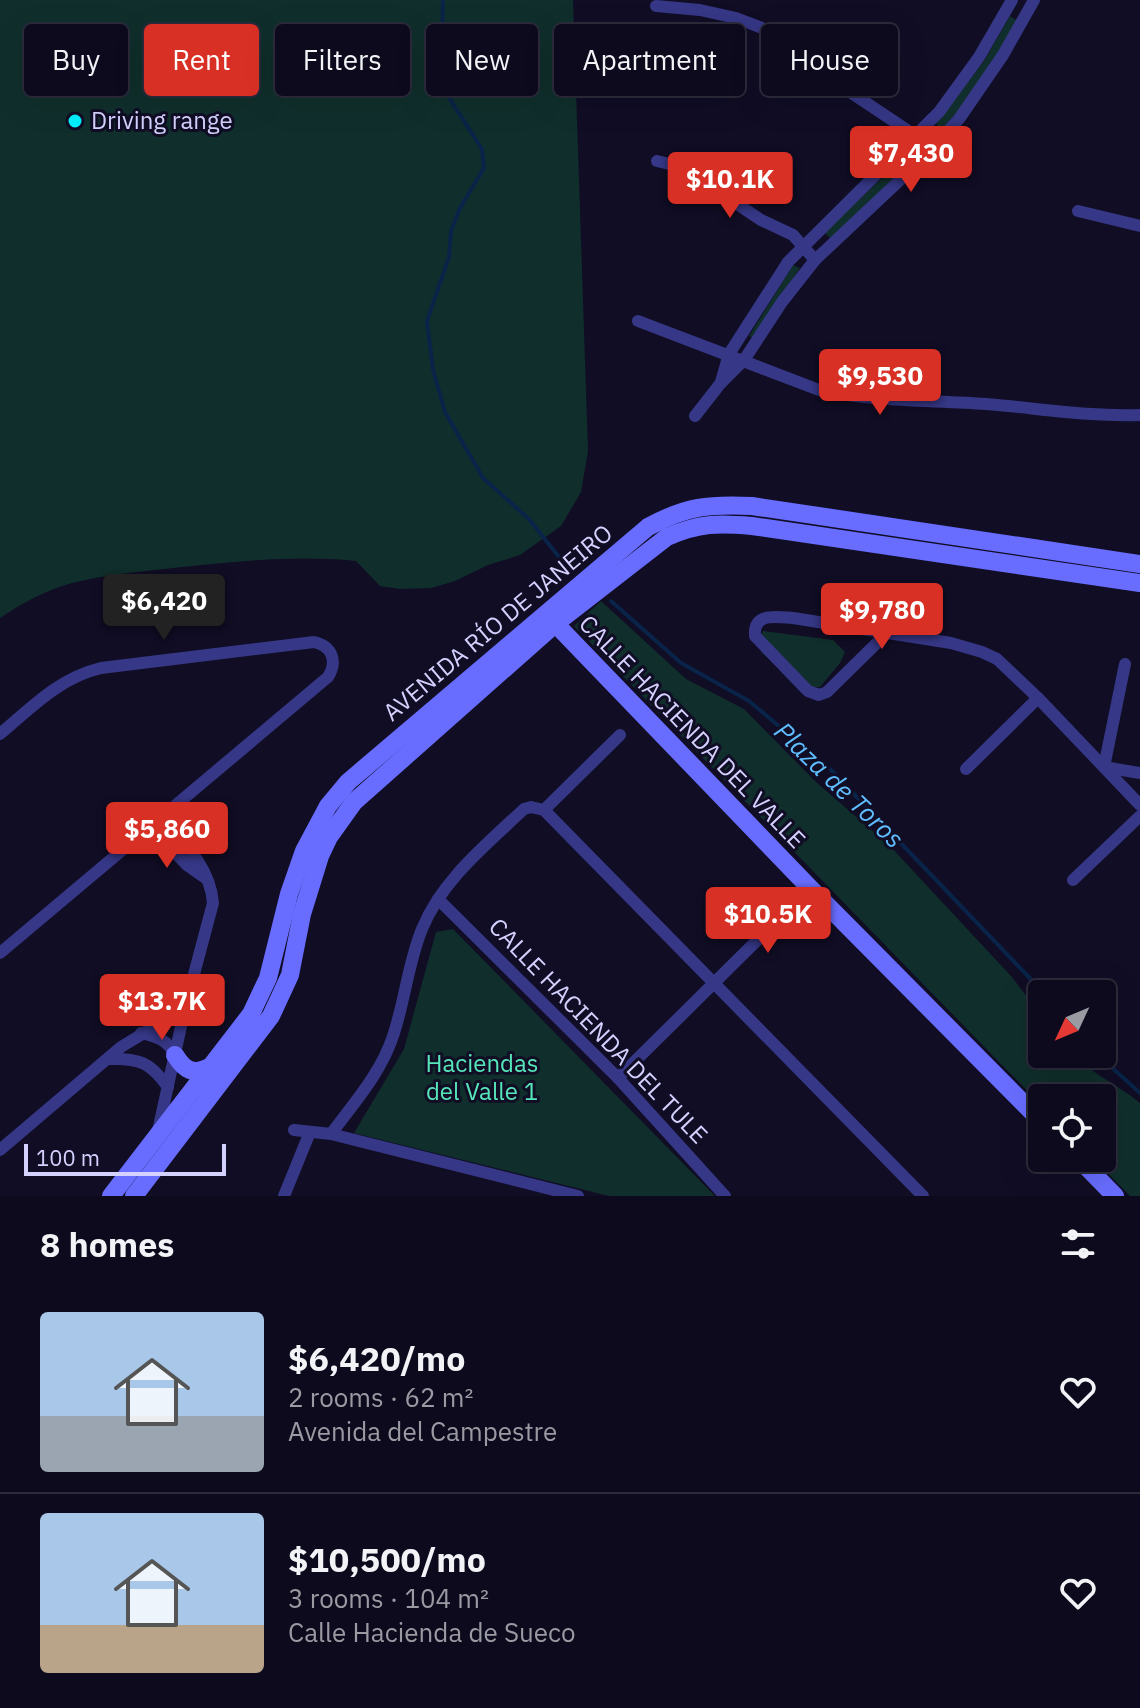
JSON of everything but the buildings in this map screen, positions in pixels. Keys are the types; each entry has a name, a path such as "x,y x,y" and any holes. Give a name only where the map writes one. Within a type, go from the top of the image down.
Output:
{"main road":[{"name":"AVENIDA RÍO DE JANEIRO","path":"139,1192 271,1016 290,975 302,914 320,856 348,811 369,786 648,527 672,514 714,504 752,506 1140,564"},
{"name":"AVENIDA RÍO DE JANEIRO","path":"111,1196 251,1014 262,993 299,865 317,824 348,782 550,619 667,537 684,529 713,523 752,526 1140,583"},
{"name":"CALLE HACIENDA DEL VALLE","path":"550,619 1028,1108"},
{"path":"175,1055 182,1066 191,1072 198,1073 210,1067"},
{"path":"1092,1172 1115,1196"}],"street":[{"path":"695,416 744,360 782,302 815,260 934,148 981,90 1032,5 1010,1 958,87 917,136 788,262 729,354 720,384"},
{"path":"656,6 700,10 762,28 838,84 934,148"},
{"path":"657,161 682,167 761,220 793,235 815,260"},
{"path":"1078,211 1140,226"},
{"path":"638,321 819,390 849,396 1111,416 1140,415"},
{"path":"887,633 827,692 819,695 808,691 755,636 754,630 758,622 771,616 887,633 951,643 982,652 997,659 1038,698 1140,805"},
{"path":"0,734 53,688 92,670 314,642 329,649 333,659 333,669 328,677 0,953"},
{"path":"1104,767 1125,664"},
{"path":"966,769 1038,698"},
{"path":"544,810 620,735"},
{"path":"1104,767 1140,773"},
{"path":"331,1134 384,1058 393,1038 422,929 438,899 456,876 524,809 538,807 923,1196"},
{"path":"1073,880 1140,816"},
{"path":"139,1192 156,1137 213,903 212,887 200,861 162,818"},
{"path":"151,827 195,873 207,879"},
{"path":"618,1078 810,888"},
{"name":"CALLE HACIENDA DEL TULE","path":"438,899 618,1078 725,1196"},
{"path":"0,1150 141,1033 185,1008"},
{"path":"141,1033 164,1041 175,1055"},
{"path":"109,1059 142,1062 157,1071 168,1087"},
{"path":"294,1130 331,1134 578,1196"},
{"path":"284,1196 310,1132"}],"green space":[{"path":"0,0 573,0 574,24 554,24 554,96 576,96 588,451 581,492 561,526 520,555 431,588 380,586 356,561 248,561 127,573 72,583 34,598 0,618"},
{"path":"1010,16 1018,21 971,95 942,130 936,124 984,61"},
{"path":"905,157 910,163 831,239 824,232"},
{"path":"793,265 800,268 755,339 749,336"},
{"path":"601,601 686,679 744,709 817,783 889,845 1011,976 1028,998 1028,1068 1089,1068 1113,1084 1028,1084 1028,1092 574,626"},
{"path":"763,631 833,640 845,652 820,687 801,687 762,653 758,640"},
{"name":"Haciendas del Valle 1","path":"453,929 715,1196 609,1196 354,1133 404,1049 436,932"},
{"path":"1116,1086 1140,1103 1140,1196 1130,1196 1107,1172 1116,1172"}],"waterway":[{"name":"Plaza de Toros","path":"443,0 441,78 451,101 482,149 484,168 460,208 451,231 449,257 427,321 433,370 445,412 483,478 529,519 570,571"},
{"name":"Plaza de Toros","path":"611,601 681,663 749,701 831,770 1032,980"},
{"name":"Plaza de Toros","path":"1112,1068 1140,1093"}],"place":[{"name":"Driving range","path":"75,121"}]}
